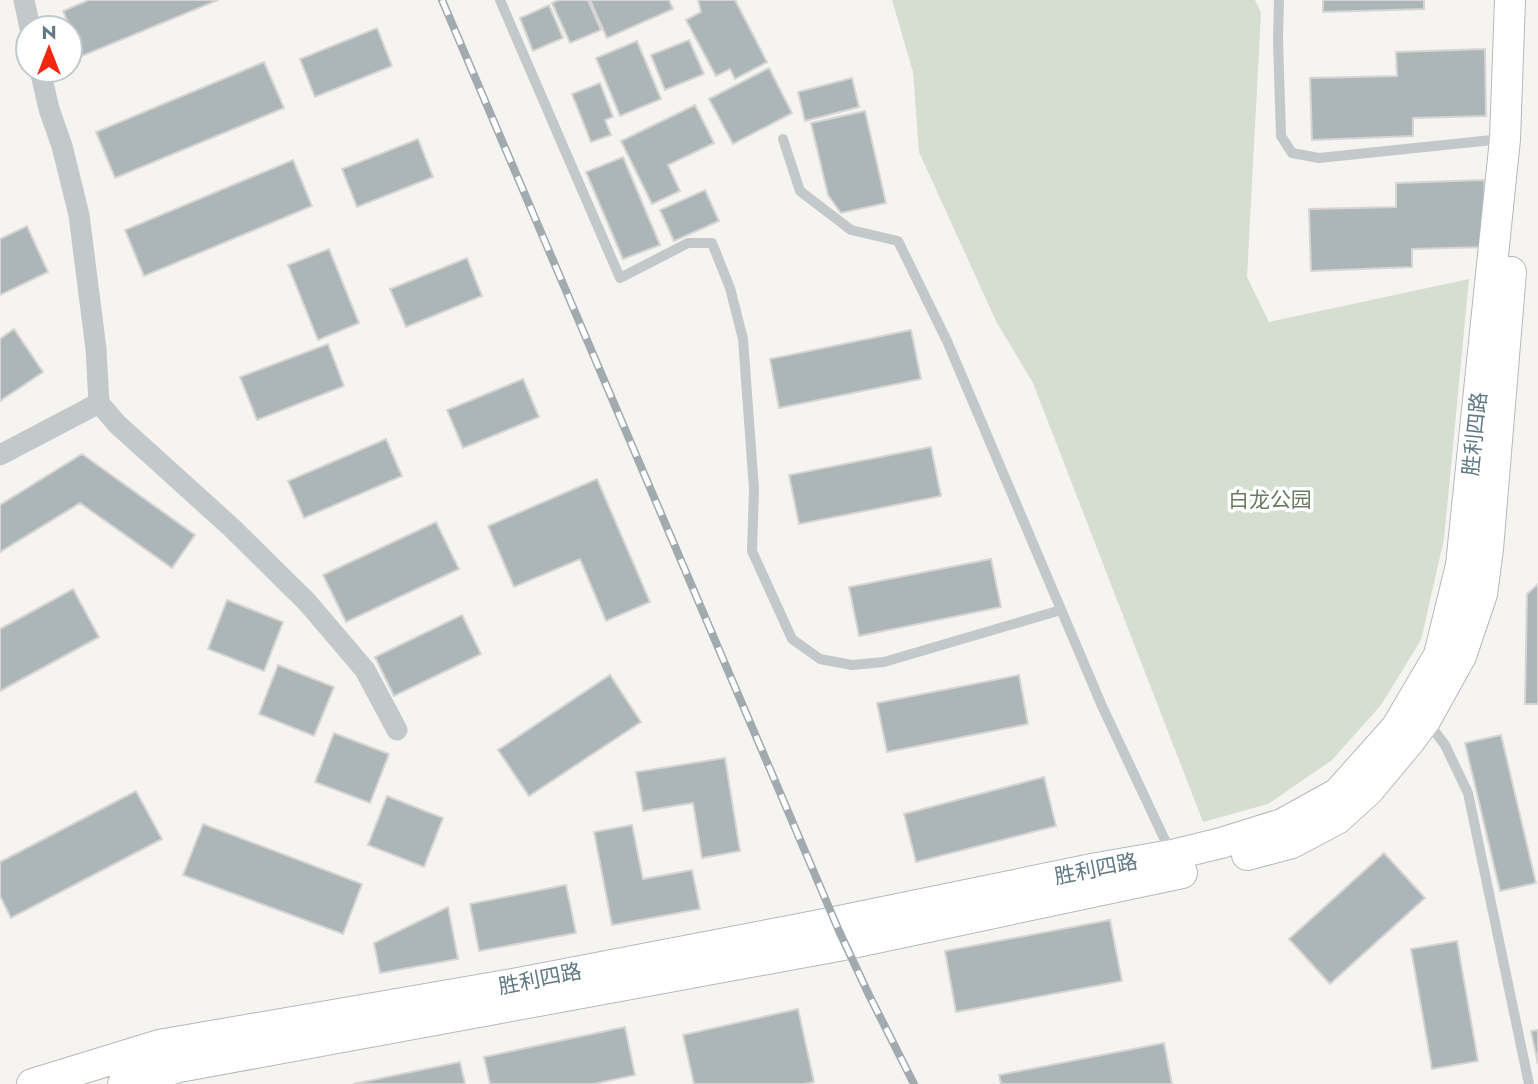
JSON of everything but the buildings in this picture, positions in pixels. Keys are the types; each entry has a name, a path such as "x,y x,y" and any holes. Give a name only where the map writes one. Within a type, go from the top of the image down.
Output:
{"main road":[{"name":"胜利四路","path":"122,1084 179,1067 852,943 1176,874 1292,843 1337,819 1368,791 1409,742 1438,655 1461,565 1505,139 1510,0"},
{"name":"胜利四路","path":"32,1084 159,1045 513,984 1172,855 1282,824 1338,793 1396,728 1419,710 1461,656 1482,594 1521,155 1529,0"}],"street":[{"path":"43,84 79,215 96,349 99,404 307,602 365,670 397,730"},
{"path":"0,455 99,404"}],"lane":[{"path":"499,0 620,278 688,243 712,243 730,288 743,339 754,489 752,551 792,639 820,659 852,665 884,662 1061,610"},
{"path":"1279,0 1281,136 1292,153 1319,158 1505,139"},
{"path":"783,139 800,191 851,230 898,241 947,341 1102,706 1172,855"},
{"path":"1419,710 1445,745 1468,793 1530,1084"}],"green space":[{"name":"白龙公园","path":"892,0 1255,0 1261,13 1247,277 1269,322 1469,279 1444,539 1421,640 1381,705 1332,760 1268,804 1203,822 1033,383 996,321 919,152 913,72"}],"railway":[{"path":"442,0 839,931 914,1084"}]}
